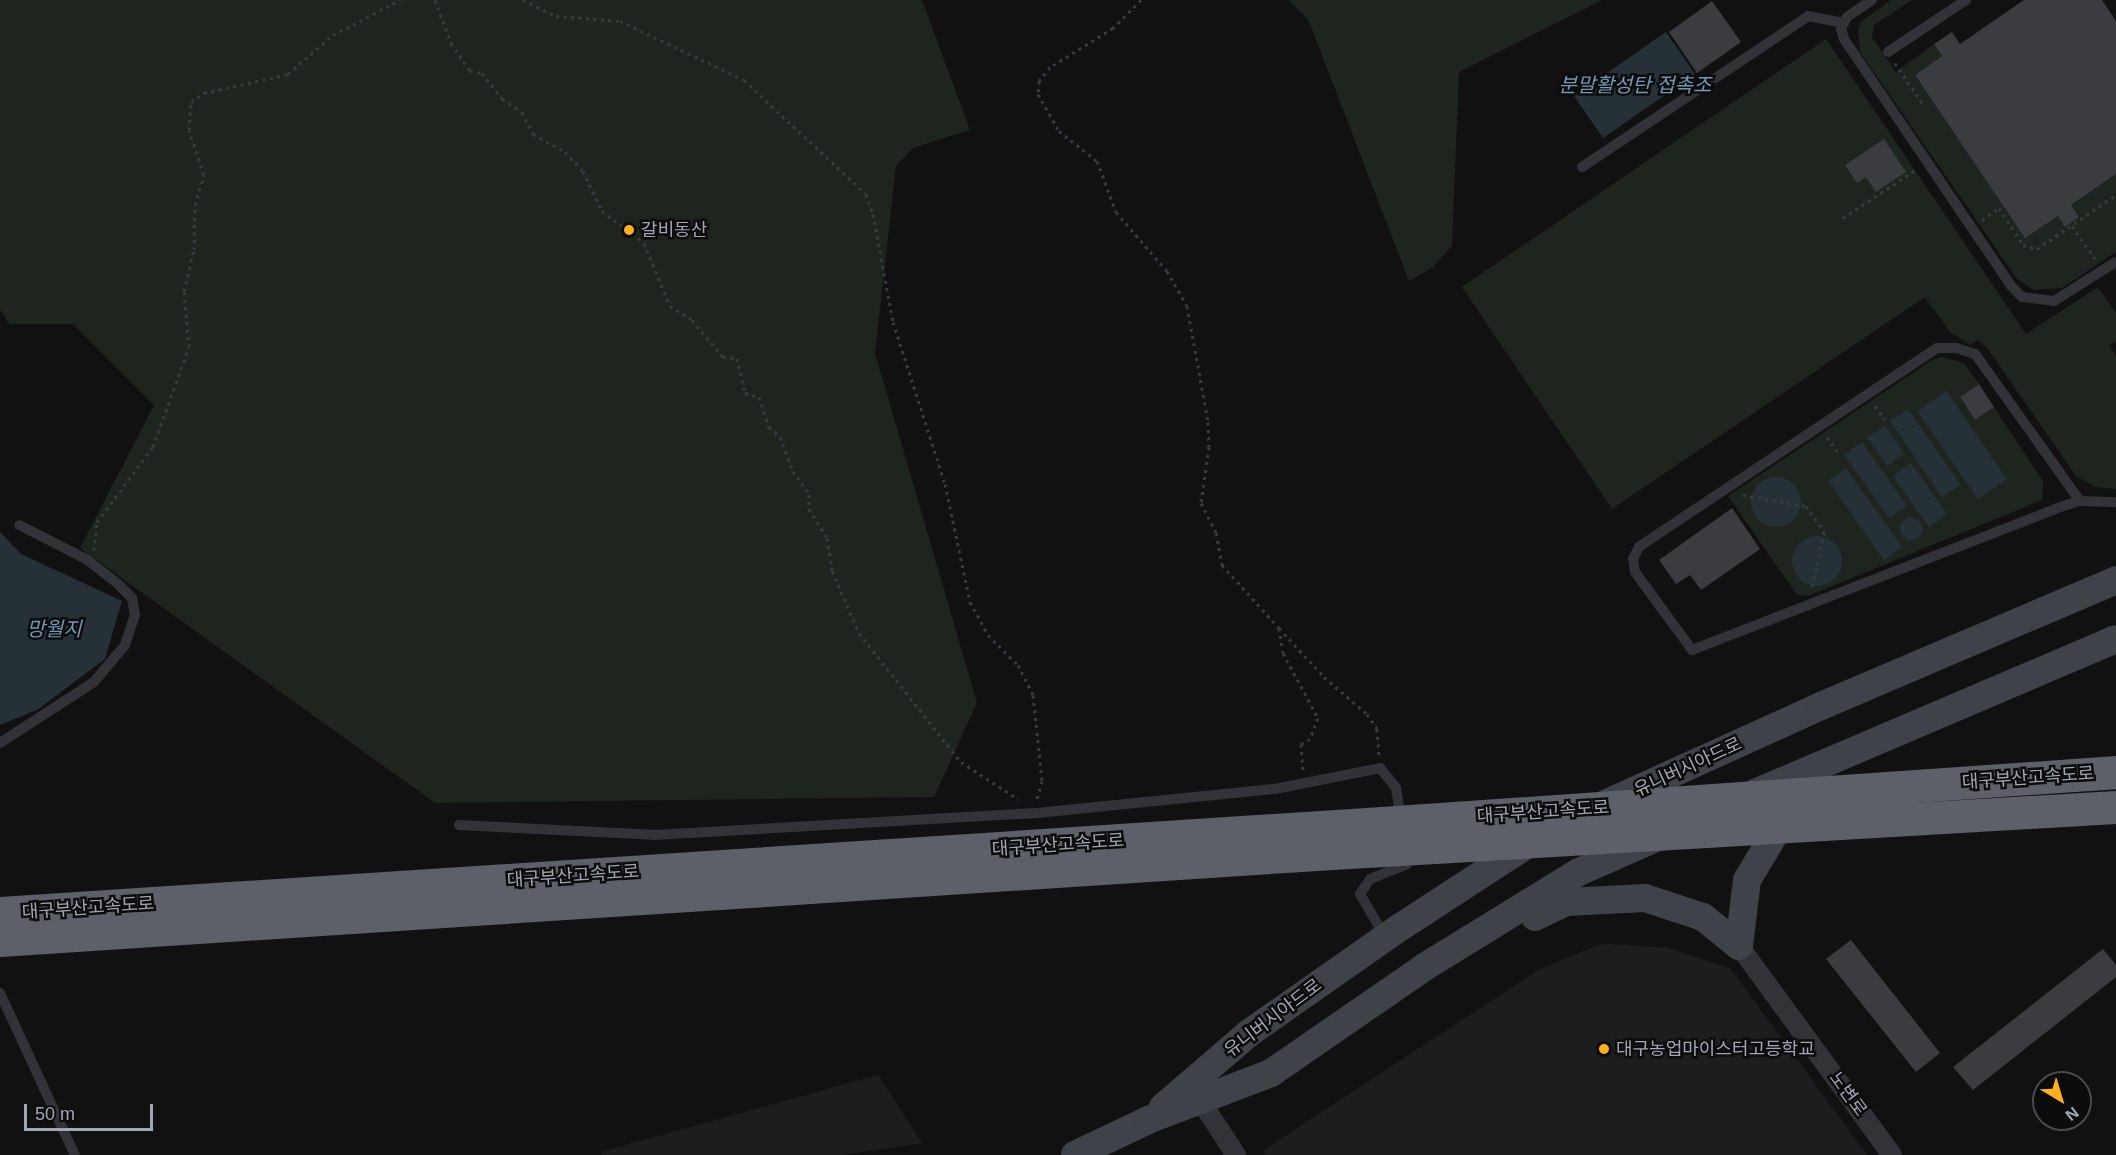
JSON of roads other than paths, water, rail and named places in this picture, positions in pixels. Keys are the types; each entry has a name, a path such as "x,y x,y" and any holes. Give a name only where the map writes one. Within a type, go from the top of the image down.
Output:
{"highway":[{"name":"대구부산고속도로","path":"836,874 1382,823 2116,772"},
{"name":"대구부산고속도로","path":"2,931 836,874 1332,853 2116,807"}],"main road":[{"name":"유니버시아드로","path":"1148,1120 1249,1033 1385,938 1553,828 1821,706 2116,580"},
{"name":"유니버시아드로","path":"1075,1155 1148,1120 1271,1073 1426,966 1579,872 1896,731 2116,639"},
{"path":"1740,946 1747,880 1780,825 1825,784 1896,731"},
{"path":"1426,966 1566,902 1645,898 1703,917 1740,946"}],"street":[{"name":"노변로","path":"1740,946 1892,1155"},
{"path":"1200,1100 1236,1155"}],"lane":[{"path":"1872,0 1841,28 1849,48 1971,228 2022,297 2054,301 2116,262"},
{"path":"1888,52 1966,0"},
{"path":"1582,167 1808,16 1844,23"},
{"path":"2080,501 1975,354 1956,348 1937,348 1639,547 1633,560 1635,572 1692,650 2080,501 2116,502"},
{"path":"0,743 94,682 125,645 135,615 132,598 92,563 19,525"},
{"path":"459,825 654,835 1037,813 1275,789 1380,768 1396,788 1407,864 1370,879 1360,894 1385,938"},
{"path":"0,995 75,1155"}],"water":[{"name":"분말활성탄 접촉조","path":"1666,32 1695,74 1603,138 1574,96"},
{"path":"1946,391 2007,479 1978,499 1917,411"},
{"path":"1908,409 1961,485 1942,497 1890,421"},
{"path":"1885,425 1904,454 1887,466 1867,437"},
{"path":"1862,442 1907,506 1889,518 1844,455"},
{"path":"1911,463 1947,514 1929,527 1893,476"},
{"path":"1846,468 1902,547 1884,560 1828,481"},
{"path":"1776,477 1794,484 1801,502 1794,520 1776,527 1758,520 1751,502 1758,484"},
{"path":"1907,518 1915,518 1922,525 1922,533 1915,540 1907,540 1900,533 1900,525"},
{"name":"망월지","path":"0,532 21,554 122,601 105,659 37,710 0,725"},
{"path":"1817,536 1835,543 1842,561 1835,579 1817,586 1799,579 1792,561 1799,543"}],"place":[{"name":"갈비동산","path":"629,230"},
{"name":"대구농업마이스터고등학교","path":"1604,1049"}]}
